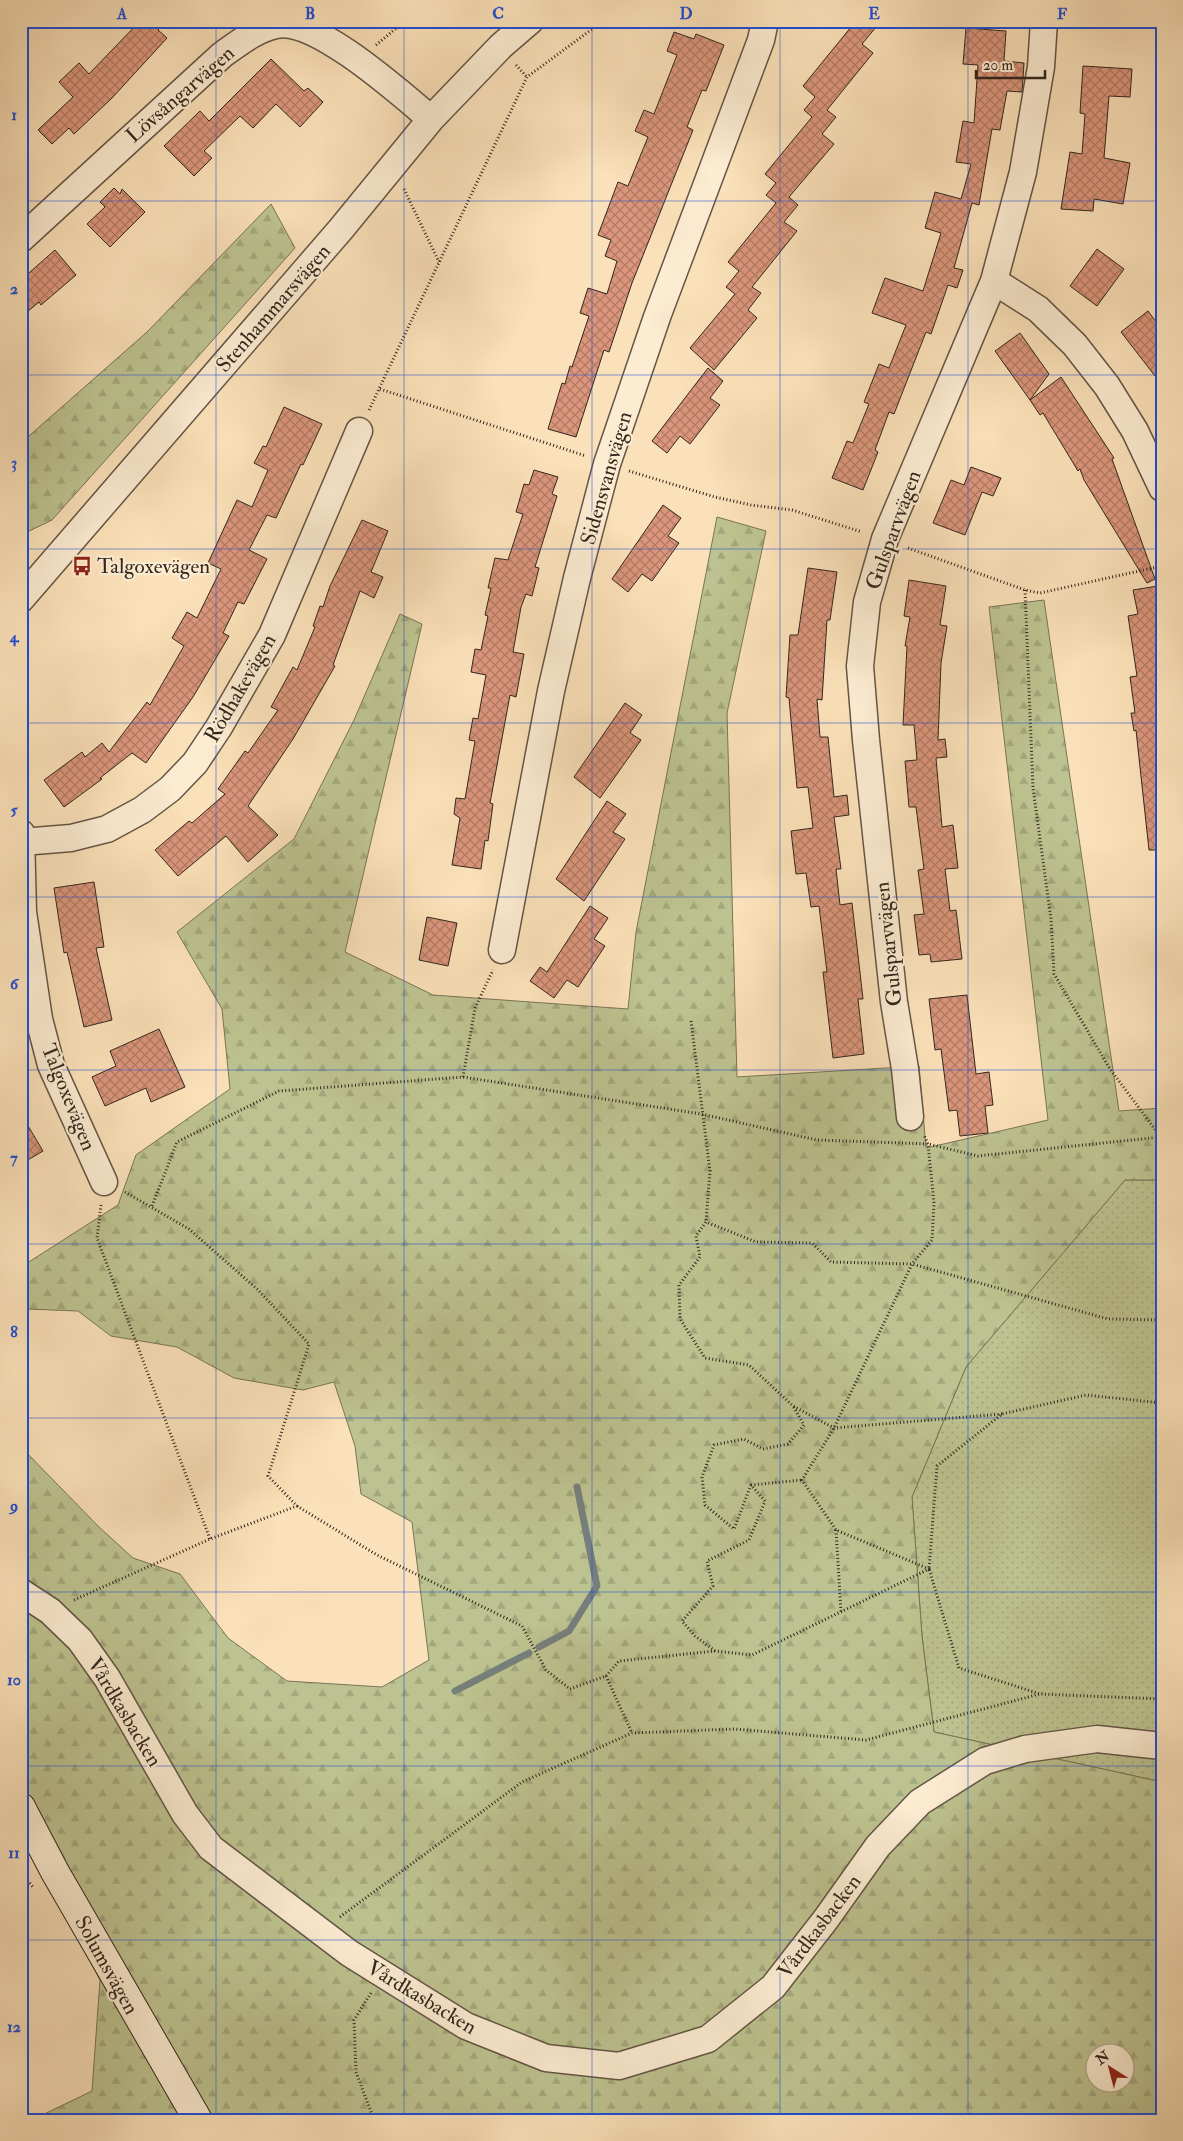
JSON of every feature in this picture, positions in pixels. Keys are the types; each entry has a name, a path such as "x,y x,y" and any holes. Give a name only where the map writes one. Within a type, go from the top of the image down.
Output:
{"main road":[{"name":"Solumsvägen","path":"21,1807 59,1879 198,2120"}],"street":[{"name":"Stenhammarsvägen","path":"21,599 432,119 501,46 530,21"},
{"name":"Sidensvansvägen","path":"502,950 551,691 607,464 657,316 761,40 765,21"},
{"name":"Gulsparvvägen","path":"910,1117 892,982 860,666 867,602 885,539 994,281 1023,172 1041,67 1044,21"},
{"name":"Lövsångarvägen","path":"21,239 222,55 259,30 278,24 298,27 320,36 358,59 432,119"},
{"path":"994,281 1038,310 1075,345 1112,393 1135,431 1162,488"},
{"name":"Rödhakevägen","path":"22,837 71,838 107,829 142,810 170,789 195,763 219,727 272,635 359,431"},
{"name":"Talgoxevägen","path":"22,837 23,912 39,1019 51,1064 104,1182"},
{"name":"Vårdkasbacken","path":"21,1592 50,1611 80,1640 107,1678 185,1814 211,1848 349,1953 466,2026 546,2058 619,2066 708,2039 773,1987 826,1919 878,1846 920,1802 985,1761 1025,1748 1097,1739 1162,1746"}],"path":[{"path":"358,59 405,21"},
{"path":"603,21 527,78 380,388 607,464 715,497 792,510 885,539 1026,590 1040,593 1052,592 1162,566"},
{"path":"510,58 527,78"},
{"path":"393,166 439,263"},
{"path":"1026,590 1034,788 1051,919 1054,974 1110,1069 1161,1137"},
{"path":"463,1077 475,1008 502,950"},
{"path":"691,1021 701,1114 710,1171 706,1222 696,1236 700,1257 679,1285 680,1319 705,1358 749,1365 793,1406 834,1428 1002,1414 1086,1395 1162,1403"},
{"path":"152,1206 177,1142 279,1091 463,1077 701,1114 817,1140 928,1144 978,1156 1161,1137"},
{"path":"802,1480 834,1428 912,1264 932,1240 934,1203 928,1144"},
{"path":"210,1539 97,1238 104,1182 152,1206 196,1235 257,1289 309,1344 268,1476 297,1506 377,1555 522,1626 546,1670 570,1689 606,1676 619,1662 715,1651 752,1656 928,1569"},
{"path":"706,1222 756,1242 812,1243 831,1262 912,1264 1108,1319 1162,1320"},
{"path":"751,1485 734,1529 705,1505 702,1477 714,1445 744,1439 763,1449 788,1444 804,1425 793,1406"},
{"path":"1002,1414 937,1466 928,1569 959,1668 1040,1694 1162,1698"},
{"path":"751,1485 802,1480"},
{"path":"802,1480 836,1530 841,1612"},
{"path":"715,1651 695,1636 682,1621 713,1586 707,1561 749,1540 766,1502 751,1485"},
{"path":"50,1611 210,1539 297,1506"},
{"path":"836,1530 928,1569"},
{"path":"606,1676 632,1733"},
{"path":"321,1931 522,1782 632,1733 734,1729 866,1740 1040,1694"},
{"path":"372,1990 354,2020 356,2072 374,2120"}],"green space":[{"path":"271,204 295,248 52,520 21,535 21,443 147,332"},
{"path":"717,517 766,531 727,713 737,1077 919,1066 926,1148 1048,1120 989,607 1044,600 1119,1111 1162,1108 1162,1180 1125,1180 966,1367 912,1497 922,1636 934,1732 1162,1782 1162,2120 32,2120 92,2091 100,1980 21,1825 21,1447 99,1527 133,1558 180,1574 228,1638 287,1681 382,1687 429,1660 412,1522 361,1494 355,1446 334,1382 303,1390 234,1378 177,1347 111,1336 78,1311 27,1309 21,1314 21,1267 118,1205 136,1155 230,1089 222,1009 177,932 294,839 354,720 400,614 422,624 345,952 433,995 628,1009 636,932"},
{"path":"1125,1180 1162,1180 1162,1782 934,1732 922,1636 912,1497 966,1367"}],"building":[{"path":"140,21 167,21 158,30 167,38 112,98 74,134 69,128 52,144 38,130 73,97 59,82 79,63 89,74"},
{"path":"856,21 881,21 862,44 873,53 827,110 836,117 822,134 834,144 789,197 798,205 784,222 797,231 752,287 761,293 748,310 757,318 714,370 690,348 735,294 726,287 739,271 728,262 776,203 766,195 776,183 765,174 812,117 804,110 815,97 803,86"},
{"path":"966,28 1006,31 1004,61 1024,63 1022,92 1007,91 1000,130 992,129 979,205 972,203 954,268 963,270 957,288 948,285 931,334 926,332 894,414 889,412 875,450 878,452 863,490 832,478 847,441 853,443 869,404 864,402 879,364 889,368 906,325 872,313 885,278 923,291 941,233 925,228 935,192 961,199 971,164 956,162 963,121 974,123 978,65 963,64"},
{"path":"674,32 694,39 696,34 724,45 706,91 702,90 687,127 693,130 632,283 609,352 604,350 576,437 548,429 562,383 565,384 570,366 572,367 589,316 580,313 588,288 607,294 617,261 605,256 611,240 598,235 618,182 628,186 648,137 635,131 644,110 654,114 677,55 667,51"},
{"path":"271,59 304,91 308,88 323,102 300,127 276,104 253,128 240,116 204,151 212,158 194,176 164,146 200,111 209,121"},
{"path":"1083,66 1132,69 1130,97 1109,96 1104,158 1130,163 1123,204 1094,199 1093,211 1061,209 1070,152 1082,154 1085,114 1080,113"},
{"path":"114,188 120,194 122,189 145,212 110,247 87,224 105,207 100,202"},
{"path":"1097,249 1124,269 1097,306 1070,286"},
{"path":"55,250 76,275 41,305 39,302 21,317 21,280"},
{"path":"1148,311 1162,330 1162,385 1121,332"},
{"path":"1020,333 1049,374 1030,400 995,351"},
{"path":"708,368 723,381 710,398 720,405 690,444 680,436 667,453 652,441"},
{"path":"1061,377 1114,458 1112,459 1155,579 1147,583 1084,480 1080,469 1078,471 1043,413 1040,415 1030,400"},
{"path":"284,407 322,424 276,518 267,515 249,550 267,559 244,604 238,602 223,633 229,636 193,697 146,763 132,753 100,778 102,779 64,807 44,780 82,752 85,757 102,743 109,752 147,702 150,705 184,646 172,638 187,612 197,618 221,569 208,563 237,500 252,507 268,470 254,463 263,446 266,447"},
{"path":"971,467 1001,478 993,496 982,492 965,535 933,523 951,480 964,485"},
{"path":"534,470 558,477 552,494 557,496 535,567 539,568 532,596 526,594 521,607 513,652 524,654 516,697 510,695 490,803 493,804 488,841 485,840 481,869 452,865 460,818 454,814 456,798 465,799 475,741 469,740 473,718 478,719 486,675 471,672 475,649 481,650 488,616 485,615 491,588 488,588 495,558 508,560 523,514 516,512 524,484 529,485"},
{"path":"663,505 681,518 668,536 679,543 652,581 642,574 628,592 612,579"},
{"path":"362,520 388,531 371,572 383,577 374,598 360,591 333,665 335,666 293,739 248,806 278,835 248,862 226,836 178,876 155,850 189,821 192,823 225,794 218,789 245,751 248,753 278,710 271,707 293,667 297,670 315,627 313,626 320,606 323,607 330,586"},
{"path":"808,568 837,572 830,620 827,620 822,700 817,699 820,737 828,737 834,797 847,795 849,815 834,817 841,869 836,869 840,905 852,903 863,999 858,999 864,1054 833,1058 823,972 827,972 819,906 811,907 806,873 796,874 791,831 813,828 808,787 797,788 789,698 786,697 790,635 798,635"},
{"path":"909,580 946,586 940,625 947,626 941,663 938,740 945,739 947,757 936,758 942,827 953,825 958,868 945,869 950,911 956,910 962,959 931,962 930,954 919,955 914,915 924,914 918,870 924,869 916,807 909,807 905,761 917,760 914,725 903,725 907,646 905,646 910,617 904,616"},
{"path":"1158,586 1162,603 1159,604 1162,626 1162,850 1149,850 1136,730 1134,731 1131,713 1135,713 1130,677 1137,676 1128,616 1138,614 1133,590"},
{"path":"625,703 642,715 630,733 641,740 600,798 574,777"},
{"path":"607,801 626,814 613,832 625,839 584,901 556,879"},
{"path":"94,882 104,947 96,948 112,1020 84,1027 67,952 64,953 54,888"},
{"path":"590,906 608,918 594,939 605,946 578,987 567,980 554,998 530,981 540,967 547,972"},
{"path":"427,917 457,923 448,966 419,960"},
{"path":"967,995 976,1074 989,1072 993,1105 985,1106 988,1133 960,1136 957,1110 949,1111 941,1049 935,1050 929,999"},
{"path":"159,1029 185,1087 151,1102 146,1088 105,1106 92,1077 116,1066 110,1051"},
{"path":"21,1114 43,1151 21,1164"}],"waterway":[{"path":"539,1647 569,1631 597,1586 577,1487"},
{"path":"455,1691 529,1653"}],"place":[{"name":"Talgoxevägen","path":"82,566"}]}
